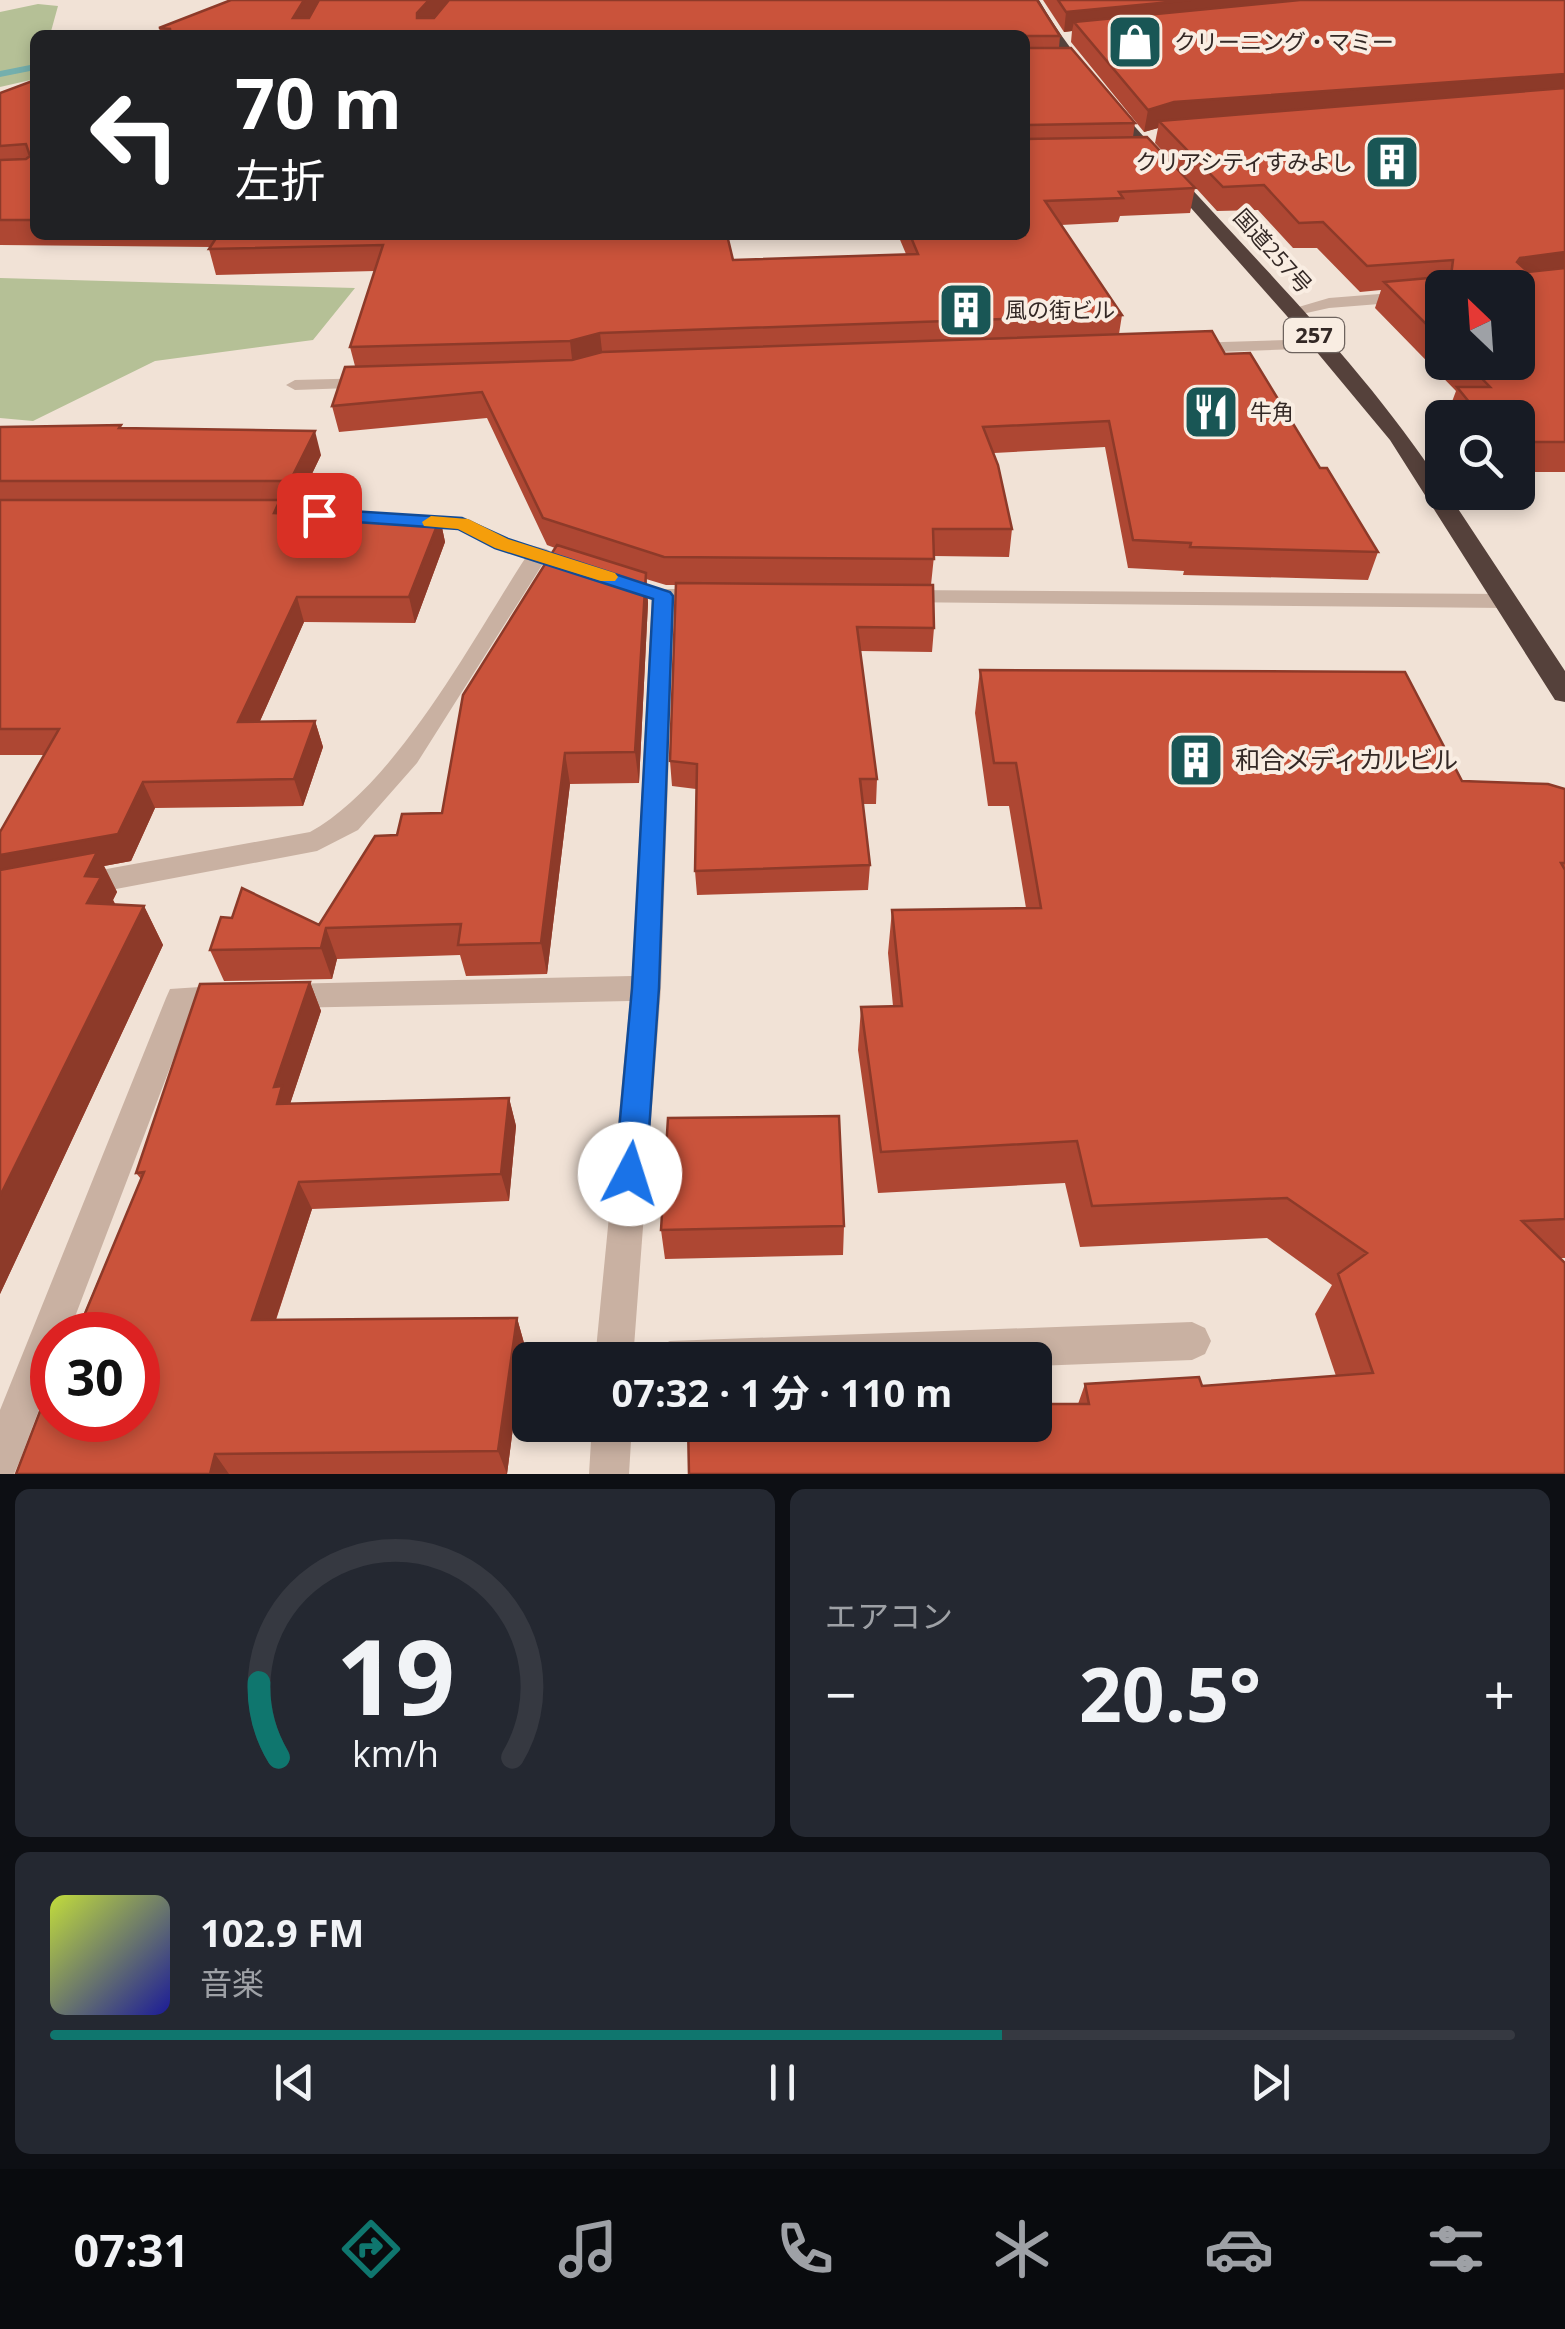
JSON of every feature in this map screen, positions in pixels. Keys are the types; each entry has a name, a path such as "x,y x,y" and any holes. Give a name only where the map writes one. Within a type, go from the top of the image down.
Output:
{"highway":[{"name":"国道257号","path":"1033,0 1061,36 1066,62 1140,152 1293,311 1398,437 1565,693"}],"street":[{"path":"1293,311 1329,302 1425,295"},
{"path":"1181,348 1320,344"},
{"path":"295,385 395,382"},
{"path":"388,520 462,523 501,544 574,565"},
{"path":"56,889 318,841 350,823 408,757 538,553"},
{"path":"616,1342 646,988 654,593 736,596"},
{"path":"883,597 1505,601"},
{"path":"0,1460 181,998 646,988"},
{"path":"1052,1346 1192,1341"},
{"path":"610,1474 611,1442"}],"green space":[{"path":"38,4 58,6 51,30 30,30 30,80 0,87 0,12"},
{"path":"0,278 355,288 313,340 155,361 33,421 0,418"}],"building":[{"path":"231,0 304,0 293,18 309,18 319,0 429,0 417,18 434,18 449,0 1037,0 1060,36 1030,36 1030,30 159,28"},
{"path":"1058,0 1191,0 1066,12"},
{"path":"1300,0 1565,0 1565,74 1174,102 1148,110 1074,22"},
{"path":"1030,48 1071,48 1135,123 1030,125"},
{"path":"30,82 30,156 26,144 0,146 0,93"},
{"path":"1565,88 1565,252 1520,258 1517,262 1526,270 1452,270 1453,260 1367,266 1323,222 1299,223 1264,185 1223,187 1159,121"},
{"path":"1147,137 1195,188 1119,192 1123,198 1045,201 1122,315 600,333 570,341 350,347 383,245 209,249 215,240 728,240 733,260 918,254 912,240 1030,240 1030,139"},
{"path":"30,156 30,220 0,220 0,160"},
{"path":"1565,268 1565,442 1535,442 1535,400 1467,400 1457,387 1490,387 1483,380 1535,380 1535,271"},
{"path":"1425,278 1425,323 1384,282"},
{"path":"1212,331 1225,354 1250,353 1320,468 1327,468 1378,552 1190,547 1191,543 1133,540 1109,421 983,427 998,465 1012,529 933,529 934,559 664,557 543,518 482,392 332,406 345,367 572,360 602,352"},
{"path":"121,425 119,428 315,431 290,481 0,481 0,427"},
{"path":"0,500 280,500 274,513 440,518 409,597 297,597 238,722 315,721 294,779 143,782 118,834 0,855 0,832 59,729 0,729"},
{"path":"557,545 646,573 635,752 565,753 541,943 458,945 461,924 326,928 321,948 210,950 221,917 232,918 242,888 319,925 375,836 397,835 402,814 442,813 463,695"},
{"path":"676,583 933,585 934,628 857,627 877,779 860,779 870,865 695,871 697,764 670,761"},
{"path":"980,670 1405,672 1462,781 1548,784 1565,789 1565,863 1561,863 1565,870 1565,1219 1522,1221 1565,1263 1565,1474 689,1474 688,1442 1052,1442 1052,1404 1089,1404 1085,1384 1199,1377 1202,1386 1373,1373 1338,1274 1367,1253 1287,1198 1092,1206 1077,1141 881,1152 861,1007 902,1006 892,910 1041,908 1016,763 994,763"},
{"path":"97,852 85,876 101,877 87,903 144,906 0,1196 0,870"},
{"path":"310,982 274,1087 282,1086 277,1104 509,1098 501,1174 299,1182 252,1320 517,1318 498,1451 215,1454 210,1474 16,1474 30,1437 30,1442 160,1442 160,1312 86,1312 144,1172 136,1173 200,984"},
{"path":"839,1116 844,1226 661,1230 668,1118"}],"waterway":[{"path":"0,74 30,68"}],"slow traffic":[{"path":"431,522 462,523 501,544 608,577"}],"place":[{"name":"クリーニング・マミー","path":"1135,42"},
{"name":"クリアシティすみよし","path":"1392,162"},
{"name":"風の街ビル","path":"966,310"},
{"name":"牛角","path":"1211,412"},
{"name":"和合メディカルビル","path":"1196,760"}],"route":[{"path":"319,515 462,523 501,544 663,596 646,988 630,1174"}]}
